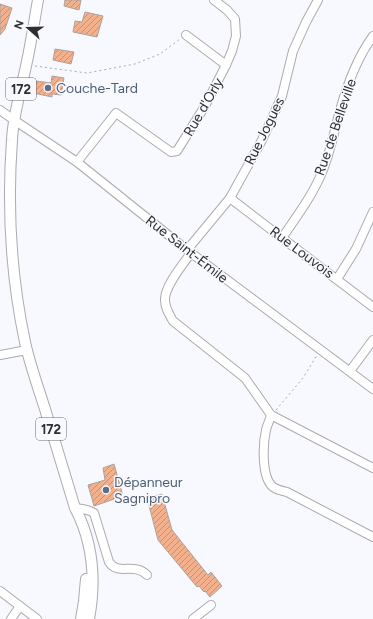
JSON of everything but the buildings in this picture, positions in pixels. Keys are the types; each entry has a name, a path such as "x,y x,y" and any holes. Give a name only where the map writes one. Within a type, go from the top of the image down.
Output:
{"main road":[{"name":"172","path":"38,0 14,120 12,139 10,179 12,256 16,293 27,350 75,508 81,520 91,555 93,572 92,604 89,619"},
{"name":"172","path":"75,508 76,523 86,570 85,596 81,619"}],"street":[{"name":"Rue d'Orly","path":"76,162 116,113 171,152 176,151 205,106 226,65 236,36 235,19 227,10 214,0"},
{"name":"Rue Jogues","path":"271,415 245,378 173,321 167,311 164,299 169,286 189,252 230,198 262,140 282,96 293,51 318,0"},
{"path":"186,35 226,65"},
{"name":"Rue de Belleville","path":"282,238 308,200 323,170 348,86 358,62 373,36"},
{"name":"Rue Saint-Émile","path":"0,110 76,162 189,252 373,389"},
{"name":"Rue Louvois","path":"230,198 337,278 373,307"},
{"path":"337,278 356,249 373,212"},
{"path":"350,371 373,340"},
{"path":"0,355 27,350"},
{"path":"373,468 271,415 266,428 264,459 265,473 271,485 274,488 287,492 373,537"},
{"path":"75,508 91,510 94,513 111,566 117,569 136,569 147,575"},
{"path":"0,591 38,619"},
{"path":"193,619 211,605"},
{"path":"11,619 20,606"}],"path":[{"path":"26,65 87,73 135,64 160,54 186,35"},
{"path":"271,415 303,378 321,350"}],"place":[{"name":"Couche-Tard","path":"48,88"},
{"name":"Dépanneur Sagnipro","path":"106,490"}]}
